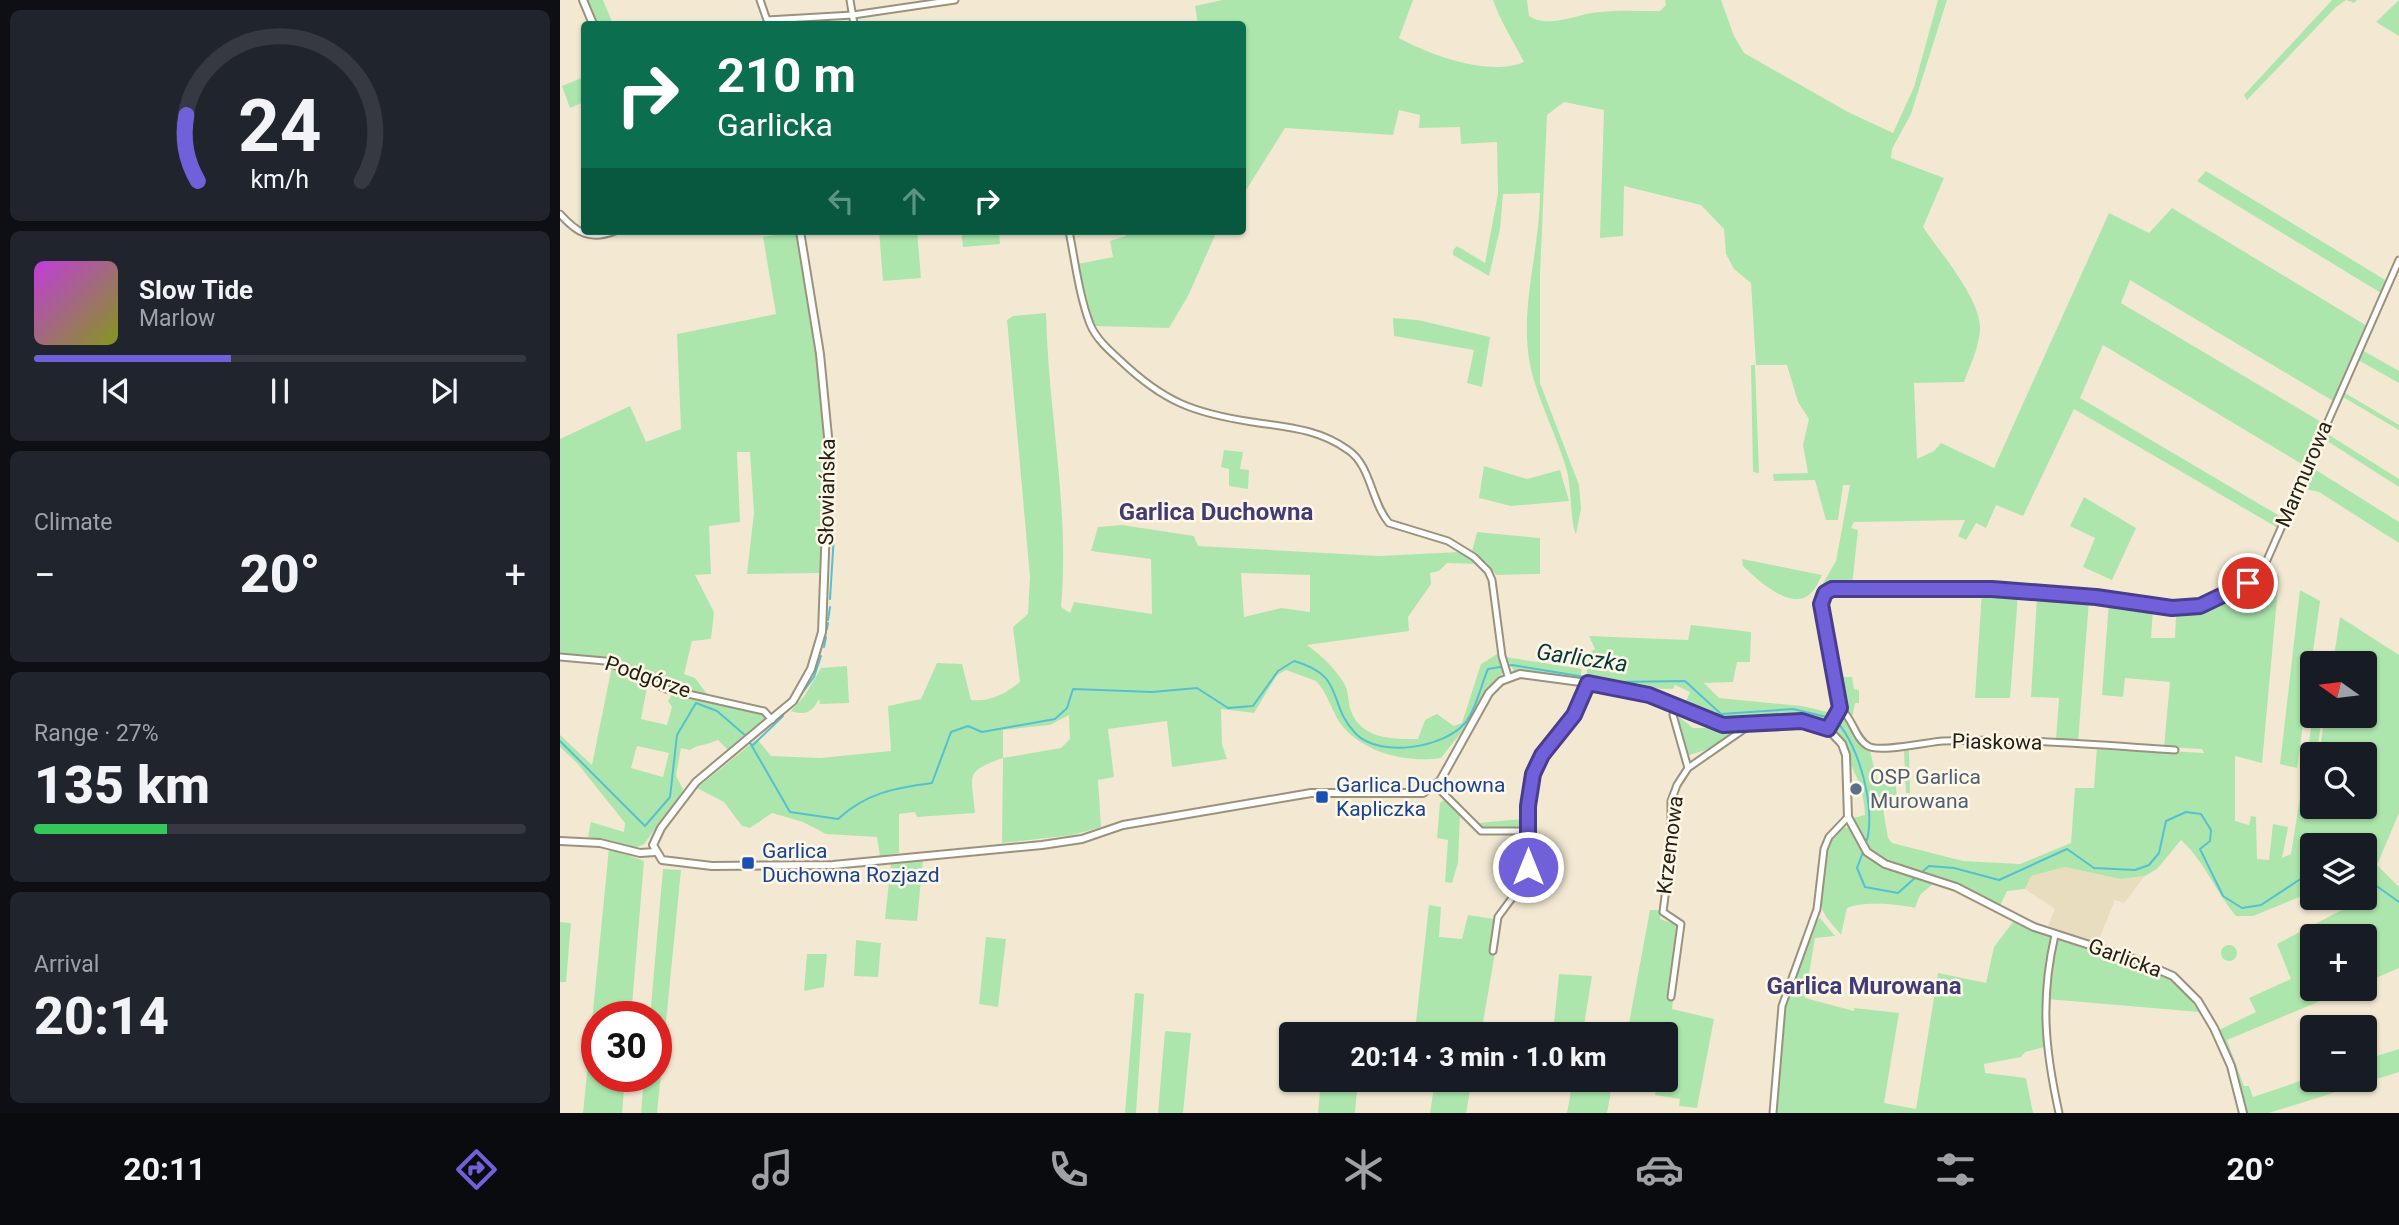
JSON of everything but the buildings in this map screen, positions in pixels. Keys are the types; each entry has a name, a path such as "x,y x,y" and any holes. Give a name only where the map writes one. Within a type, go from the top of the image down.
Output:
{"street":[{"path":"583,0 592,21"},
{"path":"760,0 767,20 853,15 955,0"},
{"path":"850,0 854,21"},
{"path":"560,214 581,230"},
{"name":"Słowiańska","path":"655,852 656,837 696,782 793,701 811,669 822,632 829,447 820,354 801,235"},
{"path":"1070,235 1091,325 1108,348 1149,388 1201,411 1309,431 1350,451 1361,464 1374,497 1389,523 1448,541 1474,557 1488,571 1492,580 1508,676"},
{"name":"Marmurowa","path":"1839,711 1821,604 1825,593 1832,589 1992,589 2096,597 2172,608 2200,606 2248,583 2267,560 2399,260"},
{"name":"Podgórze","path":"560,657 605,661 666,688 764,711 772,720"},
{"path":"560,841 600,843 640,853 655,852 662,860 679,864 833,865 1083,839 1123,825 1311,793 1423,793 1436,786 1489,693 1508,676 1520,674 1584,679 1642,692 1723,725 1802,721 1830,726 1846,755 1848,817 1829,837 1824,849 1818,909 1782,1006 1773,1113"},
{"path":"1493,951 1498,917 1518,891 1527,872 1528,806 1533,774 1542,755 1574,715 1584,679"},
{"name":"Krzemowa","path":"1676,706 1673,715 1688,768"},
{"path":"1830,726 1839,711"},
{"name":"Piaskowa","path":"1839,711 1848,715 1862,741 1874,748 1919,742 2010,740 2175,750"},
{"name":"Krzemowa","path":"1671,997 1681,924 1666,916 1663,906 1671,849 1671,801 1688,768 1750,725"},
{"path":"1436,786 1481,831 1528,831"},
{"name":"Garlicka","path":"1848,817 1861,846 1885,864 1932,879 2055,935 2136,960 2184,984 2214,1028 2231,1066 2243,1113"},
{"path":"2055,935 2044,998 2044,1027 2059,1113"}],"shaded area":[{"path":"2065,867 2120,879 2145,876 2124,903 2115,900 2097,944 2048,926 2055,909 2025,889 2031,876"}],"green space":[{"path":"587,0 603,0 612,21 596,21"},
{"path":"1222,0 1413,0 1399,38 1443,57 1494,67 1524,62 1493,0 1527,0 1529,16 1537,20 1554,21 1599,12 1660,11 1666,5 1665,0 1721,0 1734,36 1744,53 1848,112 1893,133 1914,87 1938,0 1947,0 1911,114 1892,149 1891,158 1944,178 1923,227 1967,291 1979,318 1980,330 1964,382 1914,383 1917,459 1934,451 1941,443 1994,468 2109,213 2149,233 2172,208 2367,326 2333,401 2130,280 2121,303 2323,423 2305,466 2103,345 2080,398 2283,518 2278,528 2074,409 2023,516 1996,505 1986,528 1976,523 1966,540 1958,536 1965,520 1854,522 1851,528 1858,530 1852,586 1826,589 1820,601 1815,597 1836,561 1850,485 1843,485 1838,520 1826,520 1815,480 1774,481 1773,474 1808,473 1803,445 1809,419 1798,402 1787,365 1756,365 1751,283 1734,269 1726,254 1724,229 1701,205 1624,186 1623,236 1600,238 1604,110 1564,102 1547,115 1540,274 1540,383 1579,485 1581,509 1576,534 1567,471 1533,379 1527,343 1528,300 1540,193 1503,194 1500,229 1489,276 1453,255 1453,250 1457,246 1485,263 1498,194 1497,142 1461,144 1460,127 1419,128 1420,115 1399,110 1393,135 1285,128 1246,190 1246,21 1198,21 1195,6"},
{"path":"2332,0 2346,0 2335,8 2247,100 2244,95"},
{"path":"2399,0 2399,36 2376,22"},
{"path":"581,78 581,103 570,108 562,86"},
{"path":"2206,171 2387,281 2381,293 2197,181"},
{"path":"797,235 817,354 825,449 822,573 747,574 754,513 750,452 737,452 740,522 709,526 711,574 695,575 714,612 711,639 692,641 684,674 695,678 707,694 687,692 598,657 560,656 560,439 630,406 646,442 681,429 677,334 776,314 763,237"},
{"path":"879,235 917,235 921,278 883,281"},
{"path":"962,235 999,235 1000,244 963,247"},
{"path":"1215,235 1188,296 1169,328 1094,326 1078,264 1113,257 1110,241 1126,236"},
{"path":"1046,313 1063,534 1061,607 1070,613 1074,602 1152,614 1151,559 1091,551 1098,527 1122,525 1194,536 1198,546 1379,556 1459,552 1479,564 1447,563 1439,571 1430,573 1431,584 1408,617 1409,631 1307,645 1328,663 1341,679 1356,721 1371,733 1399,739 1418,739 1425,720 1437,714 1454,726 1462,723 1481,664 1499,653 1504,672 1487,689 1460,734 1441,758 1402,758 1364,744 1340,723 1316,681 1286,670 1277,675 1254,713 1221,709 1222,744 1227,759 1172,767 1167,721 1108,729 1114,777 1098,780 1101,827 1073,835 1002,843 1003,758 981,767 973,776 975,813 917,817 915,812 899,814 899,853 880,856 877,837 826,834 803,822 772,813 750,828 742,826 724,802 697,788 757,739 771,756 820,758 891,751 888,706 921,699 937,663 962,664 971,700 985,700 997,696 1020,682 1013,627 1028,614 1030,577 1007,320 1013,316","holes":["1241,573 1310,575 1310,612 1281,608 1244,617","1069,715 1070,739 1061,748 1003,758 1003,730 1050,725"]},
{"path":"1393,318 1418,320 1490,337 1482,387 1467,383 1474,350 1394,336"},
{"path":"2362,350 2399,371 2399,383 2358,360"},
{"path":"1751,365 1755,365 1759,473 1753,472"},
{"path":"2345,393 2399,425 2399,430 2343,397"},
{"path":"2326,433 2399,479 2399,487 2324,439"},
{"path":"1224,450 1243,452 1240,469 1249,470 1248,489 1229,486 1229,469 1221,467"},
{"path":"1484,466 1527,479 1560,470 1569,501 1511,506 1479,498"},
{"path":"2311,467 2399,522 2399,543 2319,492 2301,488"},
{"path":"2084,497 2136,528 2112,580 2083,567 2095,538 2070,526"},
{"path":"1477,532 1540,538 1540,574 1496,575 1486,562 1472,552"},
{"path":"1742,559 1822,575 1810,594 1793,599 1765,585 1743,566"},
{"path":"2266,568 2279,576 2262,763 2235,756 2235,821 2249,825 2251,816 2256,817 2257,859 2269,860 2273,824 2288,827 2282,858 2291,854 2300,798 2300,819 2377,819 2377,742 2321,742 2323,728 2377,728 2377,651 2335,651 2340,617 2399,655 2399,813 2377,865 2377,833 2300,833 2300,897 2253,916 2236,916 2197,858 2181,840 2157,869 2145,876 2120,879 2065,867 2031,876 2025,889 2007,891 2000,906 1970,889 1940,878 1920,895 1915,908 1871,904 1847,908 1841,935 1822,908 1820,887 1823,866 1829,845 1839,827 1857,828 1853,818 1865,815 1859,784 1834,726 1839,716 1845,719 1858,742 1870,751 1878,783 1896,786 1897,802 1882,802 1888,838 1892,843 1963,861 2020,864 2071,843 2075,788 2094,788 2097,747 2204,753 2202,749 2164,747 2170,682 2125,678 2123,697 2102,695 2109,601 2153,609 2151,638 2175,638 2176,615 2202,609 2226,599 2257,578"},
{"path":"2300,590 2320,601 2313,651 2300,651 2300,728 2303,728 2297,768 2280,764"},
{"path":"1982,591 2018,595 2010,698 1975,698"},
{"path":"2037,597 2089,600 2078,742 2056,739 2059,698 2031,697"},
{"path":"1691,625 1751,632 1750,662 1737,662 1733,682 1704,683 1719,698 1802,706 1832,713 1829,721 1776,717 1734,722 1707,716 1684,706 1690,692 1675,685 1673,689 1639,688 1586,680 1589,653 1595,649 1589,636 1688,640"},
{"path":"1505,657 1582,669 1580,678 1514,671"},
{"path":"612,666 648,682 641,719 667,725 672,707 668,701 672,694 758,712 766,718 729,751 718,740 690,750 681,748 676,776 683,789 681,795 644,844 635,848 588,837 591,822 624,832 625,823 577,763 560,747 560,735 592,765","holes":["637,746 669,753 663,777 631,768"]},
{"path":"847,666 849,703 820,704 819,699 808,712 791,711 805,695 821,668"},
{"path":"1836,677 1852,677 1854,689 1859,690 1859,703 1855,703 1852,718 1839,694"},
{"path":"1678,716 1693,728 1732,733 1709,749 1686,756"},
{"path":"2311,728 2320,728 2319,742 2309,742"},
{"path":"1909,750 1910,793 1906,793 1904,751"},
{"path":"1447,798 1460,814 1458,863 1452,883 1445,882 1448,840 1437,838 1440,803"},
{"path":"1523,819 1525,829 1481,829 1477,823"},
{"path":"609,848 644,861 632,1001 594,1001"},
{"path":"923,860 917,921 885,919 891,863"},
{"path":"2377,865 2399,887 2399,968 2377,977 2377,924 2315,924 2342,910 2377,910"},
{"path":"663,869 681,870 668,1001 651,1001"},
{"path":"1429,905 1441,907 1439,937 1462,939 1468,915 1494,919 1491,951 1495,953 1483,1022 1416,1022"},
{"path":"1650,910 1660,910 1660,919 1678,925 1679,930 1667,999 1673,1001 1672,1009 1714,1019 1697,1108 1679,1106 1680,1099 1655,1095 1656,1092 1678,1092 1678,1022 1629,1022"},
{"path":"1820,918 1835,936 1815,938 1805,998 1854,1011 1854,1008 1899,1013 1884,1103 1916,1109 1938,973 1986,983 1994,947 2013,922 2052,938 2042,998 2044,1047 2025,1052 2021,1057 1984,1064 1985,1073 2026,1078 2033,1113 1774,1113 1786,1000 1813,926"},
{"path":"560,922 571,923 566,982 560,982"},
{"path":"2300,932 2300,1001 2320,1001 2227,1040 2244,1086 2249,1086 2253,1097 2300,1081 2300,1092 2336,1092 2269,1113 2246,1113 2237,1078 2219,1030 2256,1012 2249,998 2291,979 2277,944"},
{"path":"986,937 1006,939 998,1007 979,1004"},
{"path":"2056,939 2166,976 2183,989 2199,1012 2047,999"},
{"path":"856,940 881,943 878,977 854,976"},
{"path":"2226,945 2232,945 2237,953 2235,959 2226,961 2221,956 2221,950"},
{"path":"807,954 827,954 824,987 804,991"},
{"path":"1559,974 1592,976 1584,1022 1554,1022"},
{"path":"1135,993 1144,994 1136,1113 1125,1113"},
{"path":"1165,1031 1191,1033 1183,1113 1158,1113"},
{"path":"2399,1049 2399,1072 2377,1079 2377,1056"},
{"path":"585,1092 624,1092 622,1113 583,1113"},
{"path":"643,1092 659,1092 657,1113 641,1113"},
{"path":"1320,1092 1357,1092 1355,1113 1318,1113"},
{"path":"1433,1092 1470,1092 1466,1113 1430,1113"},
{"path":"1571,1092 1611,1092 1607,1113 1567,1113"}],"waterway":[{"path":"830,599 834,535"},
{"path":"828,620 830,607"},
{"path":"827,629 828,623"},
{"path":"824,647 826,637"},
{"path":"791,708 814,677 821,656"},
{"name":"Garliczka","path":"749,741 790,812 838,819 859,803 882,793 932,783 951,732 968,726 982,732 1055,719 1067,708 1073,689 1152,692 1197,688 1228,708 1253,706 1278,671 1294,661 1322,674 1334,692 1347,723 1356,734 1380,746 1395,748 1428,744 1455,732 1465,723 1472,711 1488,669 1512,665 1616,682 1685,681 1721,714 1793,709 1831,718"},
{"name":"Garliczka","path":"560,741 645,826 670,797 677,735 696,703 717,711 746,736"},
{"path":"752,746 783,716"},
{"name":"Garliczka","path":"1836,721 1852,745 1864,779 1869,814 1866,843"},
{"name":"Garliczka","path":"1921,873 1929,866 1954,868 1999,880 2067,849 2094,868 2135,870 2149,865 2159,853 2166,821 2186,812 2201,814 2211,830 2210,841 2200,849 2223,896 2242,908 2261,905 2300,879"},
{"name":"Garliczka","path":"1863,852 1857,868 1865,887 1898,893 1916,877"},
{"name":"Garliczka","path":"2377,886 2399,902"}],"place":[{"name":"OSP Garlica Murowana","path":"1856,789"},
{"name":"Garlica Duchowna Kapliczka","path":"1322,797"},
{"name":"Garlica Duchowna Rozjazd","path":"748,863"}],"district":[{"name":"Garlica Duchowna","path":"1216,512"},
{"name":"Garlica Murowana","path":"1864,986"}],"route":[{"path":"1528,867 1528,806 1533,774 1542,755 1574,715 1588,683 1649,695 1696,716 1732,727 1802,721 1828,729 1840,708 1821,604 1822,597 1832,589 1992,589 2096,597 2172,608 2200,606 2248,583"}]}
